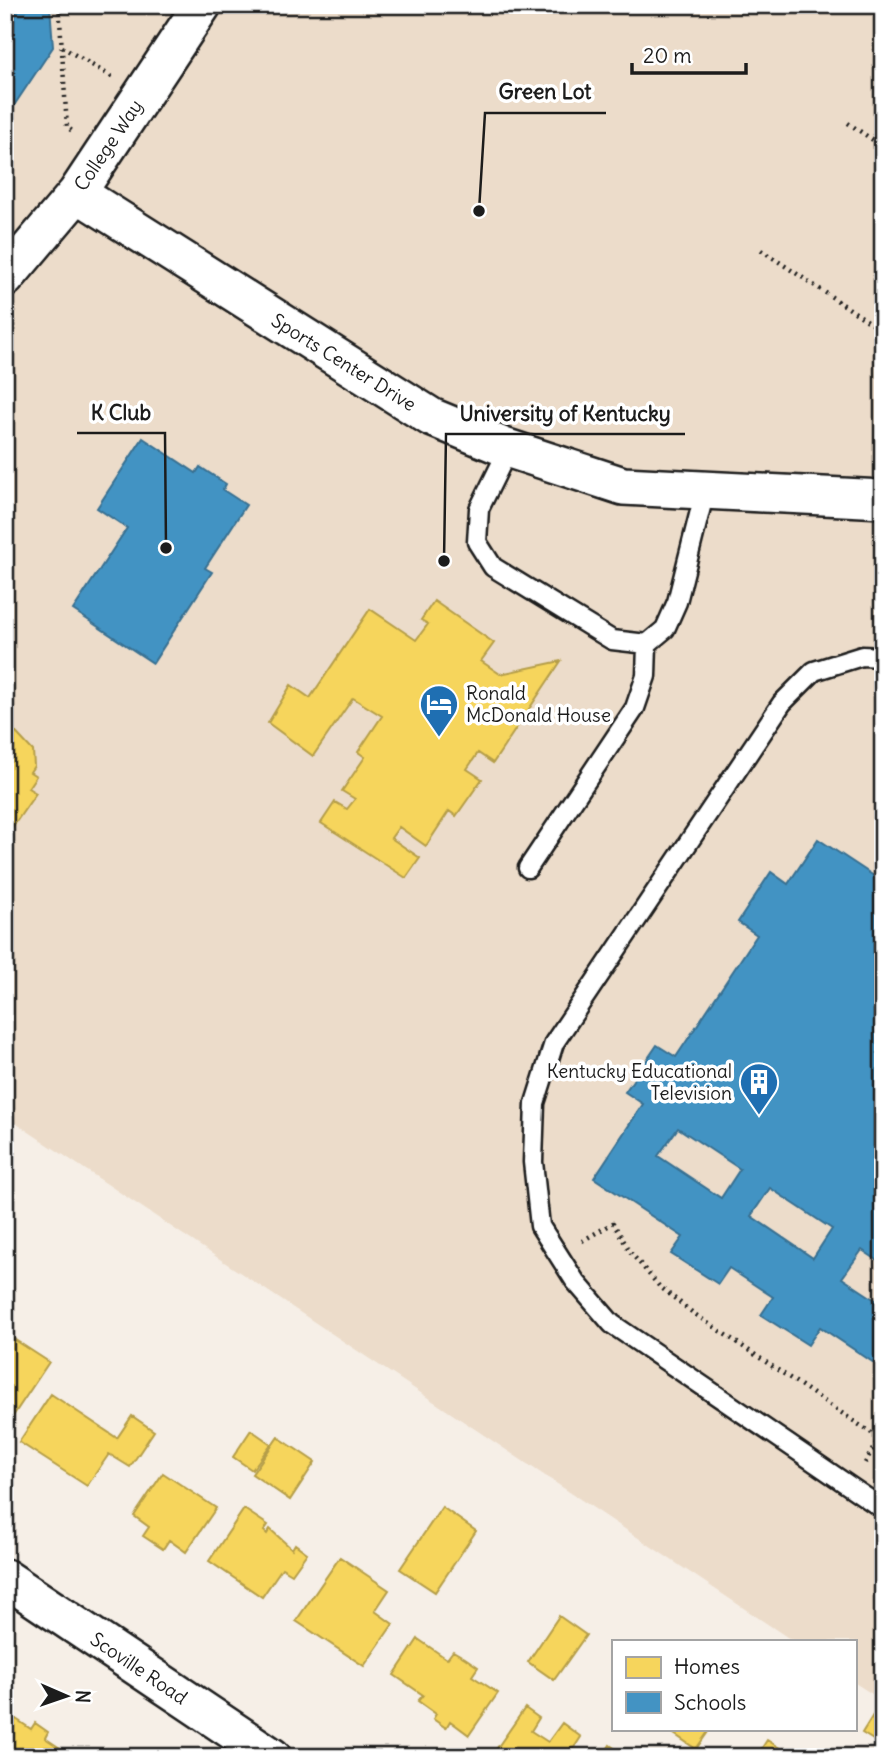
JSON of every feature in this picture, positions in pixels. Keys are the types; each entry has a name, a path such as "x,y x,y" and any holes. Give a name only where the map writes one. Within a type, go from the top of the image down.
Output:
{"street":[{"name":"College Way","path":"5,278 77,193 202,5"},
{"name":"Sports Center Drive","path":"77,193 430,417 509,448 622,486 883,499"},
{"name":"Scoville Road","path":"5,1578 272,1757"}],"lane":[{"path":"509,448 479,509 477,542 494,567 612,640 647,644 665,629 677,602 705,491"},
{"path":"528,868 635,708 646,676 647,644"},
{"path":"883,657 862,656 814,671 782,703 554,1042 535,1103 533,1162 541,1226 575,1281 612,1324 883,1509"}],"path":[{"path":"60,5 67,127 79,136"},
{"path":"62,47 116,80"},
{"path":"848,123 883,147"},
{"path":"761,250 883,331"},
{"path":"557,1252 612,1223 631,1253 659,1286 693,1313 881,1439"},
{"path":"874,1471 864,1461 881,1439 883,1432"}],"shaded area":[{"path":"5,5 883,5 883,1701 856,1684 856,1640 791,1640 5,1116"}],"building: Homes":[{"name":"Ronald McDonald House","path":"434,601 494,643 481,661 500,674 561,661 493,763 478,753 467,769 482,779 456,816 449,811 426,846 399,827 391,838 420,858 406,878 321,823 335,802 347,809 355,799 342,791 365,757 358,752 382,716 353,698 313,756 268,723 291,685 310,698 370,609 416,640 428,624 421,620"},
{"path":"7,723 33,751 34,766 30,772 36,776 28,788 36,793 5,838"},
{"path":"5,1335 49,1362 5,1428"},
{"path":"51,1394 117,1438 132,1416 154,1431 130,1467 109,1454 87,1486 19,1442"},
{"path":"251,1430 271,1444 252,1470 233,1457"},
{"path":"278,1437 315,1462 290,1500 252,1474"},
{"path":"163,1473 216,1508 186,1552 169,1540 163,1549 143,1536 149,1527 134,1516"},
{"path":"442,1507 476,1531 435,1592 400,1569"},
{"path":"244,1509 268,1525 264,1531 267,1534 270,1529 292,1549 295,1544 307,1553 292,1574 282,1568 262,1597 209,1561"},
{"path":"340,1557 389,1590 375,1611 393,1624 364,1666 296,1621"},
{"path":"559,1616 586,1635 554,1680 528,1662"},
{"path":"418,1639 447,1659 453,1651 465,1658 478,1667 472,1676 498,1693 469,1735 450,1721 446,1728 433,1719 436,1714 418,1701 423,1695 394,1675"},
{"path":"883,1699 883,1746 862,1733"},
{"path":"525,1708 539,1718 531,1731 548,1742 562,1723 581,1737 568,1757 503,1757 495,1751"},
{"path":"10,1715 31,1729 35,1723 48,1732 45,1738 63,1750 59,1757 5,1757 5,1723"},
{"path":"672,1730 709,1730 696,1749 671,1732"},
{"path":"767,1740 794,1757 756,1757"},
{"path":"610,1745 627,1757 602,1757"}],"building: Schools":[{"path":"5,5 50,5 53,47 5,119"},
{"path":"143,438 196,473 200,467 226,484 223,490 246,505 205,568 212,572 153,663 73,610 127,528 97,508"},
{"name":"Kentucky Educational Television","path":"818,839 883,882 883,1264 862,1250 842,1278 883,1305 883,1369 820,1327 808,1345 761,1315 773,1297 729,1268 718,1284 671,1254 683,1237 594,1178 643,1104 625,1092 657,1045 676,1057 757,935 738,922 771,872 788,884","holes":["678,1128 740,1169 721,1198 658,1156","770,1188 832,1229 813,1258 751,1216"]}],"place":[{"name":"Green Lot","path":"479,211"},
{"name":"K Club","path":"166,548"},
{"name":"University of Kentucky","path":"444,561"},
{"name":"Ronald McDonald House","path":"439,738"},
{"name":"Kentucky Educational Television","path":"759,1116"}]}
